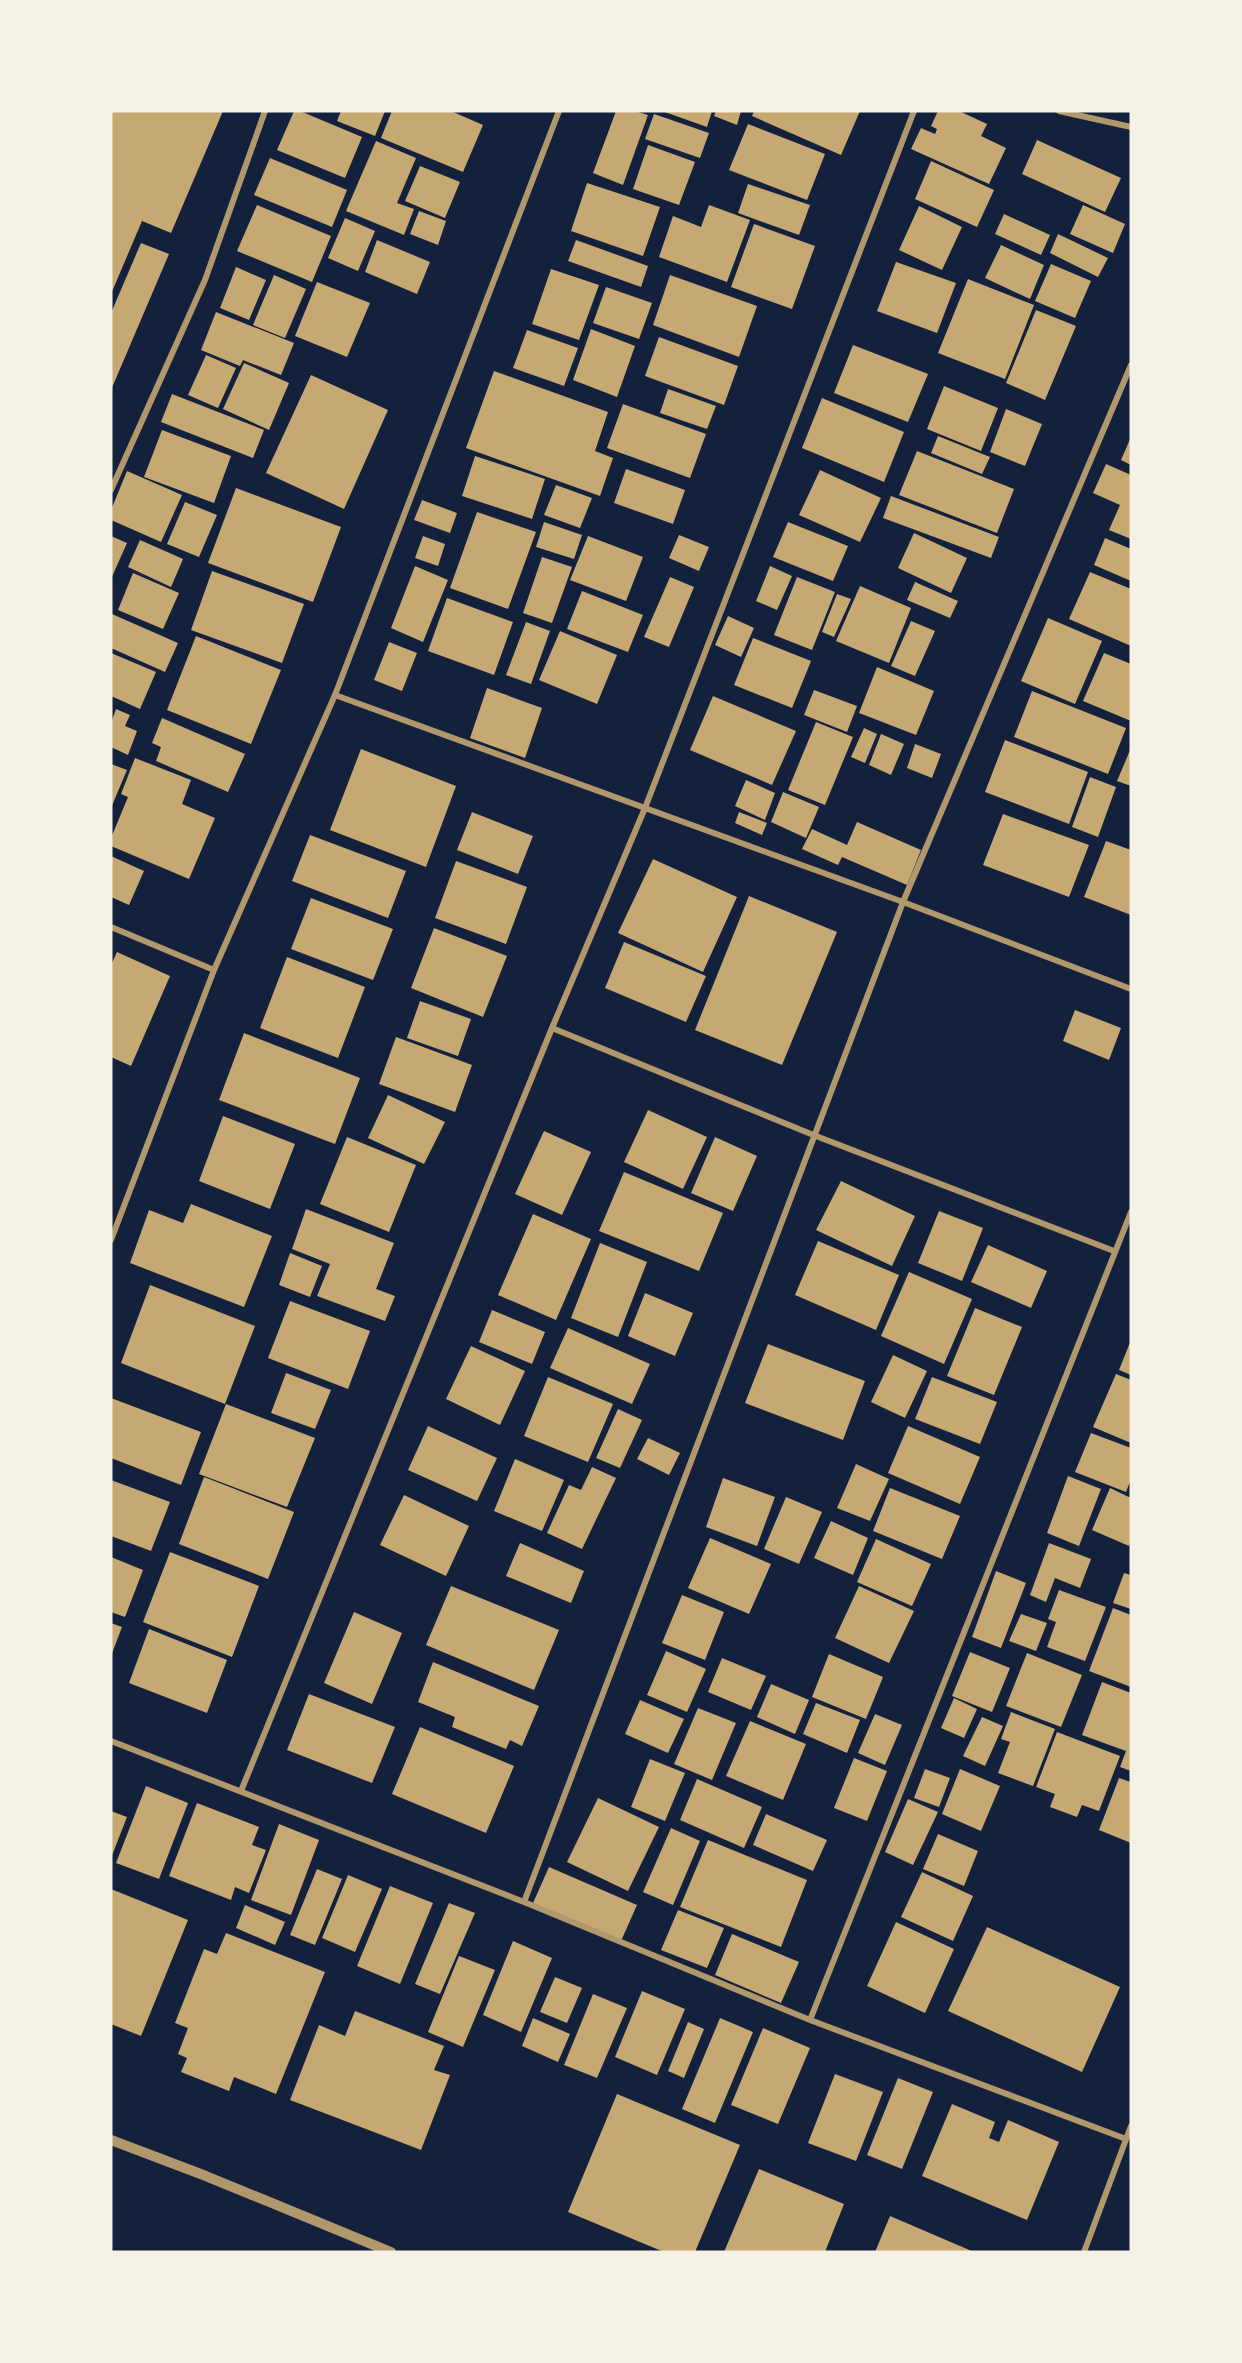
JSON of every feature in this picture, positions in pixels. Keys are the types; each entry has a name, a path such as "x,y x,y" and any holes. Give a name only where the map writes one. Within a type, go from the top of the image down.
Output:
{"street":[{"path":"111,490 205,280 265,111"},
{"path":"111,1240 214,970 335,695 559,111"},
{"path":"241,1791 552,1028 645,808 914,111"},
{"path":"1059,111 1131,127"},
{"path":"524,1902 903,902 1131,365"},
{"path":"335,695 903,902 1131,989"},
{"path":"111,927 214,970"},
{"path":"552,1028 816,1136 1114,1251"},
{"path":"810,2020 1131,1212"},
{"path":"111,1741 524,1902 810,2020 1126,2139"},
{"path":"1084,2252 1131,2126"},
{"path":"111,2140 207,2176 390,2252"}],"building":[{"path":"111,111 223,111 171,233 142,221 111,294"},
{"path":"294,111 300,111 362,137 345,178 277,150"},
{"path":"341,111 385,111 375,136 337,121"},
{"path":"392,111 451,111 483,125 463,172 381,138"},
{"path":"616,111 635,111 648,115 623,185 593,173"},
{"path":"662,111 712,111 707,127"},
{"path":"716,111 741,111 737,125 714,116"},
{"path":"754,111 860,111 841,155 752,116"},
{"path":"938,111 959,111 987,124 981,136 1006,148 989,184 911,149 921,128 935,134 937,129 931,126"},
{"path":"654,114 709,133 700,158 645,139"},
{"path":"748,124 825,154 807,200 729,170"},
{"path":"1037,140 1121,178 1105,212 1022,174"},
{"path":"376,141 416,158 397,203 414,209 404,235 346,211"},
{"path":"648,145 695,162 679,205 633,189"},
{"path":"270,158 347,190 332,227 254,195"},
{"path":"931,161 994,190 977,227 915,199"},
{"path":"420,166 460,182 445,218 405,201"},
{"path":"587,183 660,207 643,256 571,231"},
{"path":"748,184 810,205 799,235 738,213"},
{"path":"257,205 331,236 312,282 237,251"},
{"path":"709,205 750,220 727,282 659,257 673,216 701,227"},
{"path":"1083,205 1125,224 1113,253 1070,234"},
{"path":"919,206 962,227 942,270 899,250"},
{"path":"419,211 446,221 438,245 410,234"},
{"path":"1004,214 1050,235 1041,255 995,234"},
{"path":"345,218 375,231 358,271 328,258"},
{"path":"754,224 815,246 792,309 731,287"},
{"path":"1058,234 1108,258 1098,277 1050,253"},
{"path":"377,240 430,262 417,294 365,272"},
{"path":"576,240 648,266 641,287 568,261"},
{"path":"141,243 169,254 111,390 111,313"},
{"path":"1001,245 1044,265 1030,299 985,278"},
{"path":"896,262 956,283 937,333 877,311"},
{"path":"1051,264 1091,281 1075,318 1035,301"},
{"path":"236,267 266,280 249,320 220,308"},
{"path":"551,269 599,285 579,340 532,324"},
{"path":"274,275 306,289 285,338 253,325"},
{"path":"670,275 757,306 739,357 653,325"},
{"path":"968,279 1034,305 1005,379 938,353"},
{"path":"317,282 370,303 347,357 295,336"},
{"path":"606,287 652,303 639,339 593,323"},
{"path":"1036,310 1076,326 1045,400 1006,383"},
{"path":"216,312 294,343 281,375 243,360 240,366 201,350"},
{"path":"591,329 635,346 617,397 573,380"},
{"path":"527,330 578,348 564,386 513,368"},
{"path":"659,337 738,366 724,405 645,376"},
{"path":"853,345 928,374 908,422 834,393"},
{"path":"206,355 236,368 218,408 188,395"},
{"path":"244,363 289,383 269,430 223,409"},
{"path":"494,371 608,412 595,451 613,458 600,496 466,448"},
{"path":"311,375 388,410 344,509 266,473"},
{"path":"944,386 998,408 981,451 927,429"},
{"path":"668,389 716,406 707,429 660,413"},
{"path":"172,394 264,430 253,458 161,422"},
{"path":"822,398 904,432 884,482 802,448"},
{"path":"623,404 706,434 690,478 607,448"},
{"path":"1006,409 1042,424 1025,466 990,452"},
{"path":"162,430 231,456 214,503 144,477"},
{"path":"938,436 990,457 982,474 931,453"},
{"path":"1131,437 1131,465 1121,460"},
{"path":"917,451 1014,489 997,533 899,495"},
{"path":"475,456 545,479 532,519 462,496"},
{"path":"1106,464 1131,475 1131,539 1109,530 1120,505 1093,493"},
{"path":"626,469 685,490 673,524 614,503"},
{"path":"820,470 881,498 860,542 799,515"},
{"path":"127,471 182,495 161,542 111,520 111,510"},
{"path":"556,485 592,498 580,528 544,515"},
{"path":"236,488 341,527 313,602 208,563"},
{"path":"891,496 999,537 991,558 883,518"},
{"path":"422,500 457,513 450,533 414,520"},
{"path":"185,502 217,515 199,557 167,544"},
{"path":"477,512 536,532 508,609 450,588"},
{"path":"544,522 582,535 574,559 536,547"},
{"path":"788,522 848,546 833,581 773,557"},
{"path":"914,533 967,558 951,593 898,568"},
{"path":"679,535 709,547 699,571 669,558"},
{"path":"111,536 127,543 111,579"},
{"path":"423,536 445,544 438,566 415,558"},
{"path":"588,536 643,557 626,601 570,580"},
{"path":"1105,538 1131,549 1131,581 1094,565"},
{"path":"140,540 183,559 171,587 128,567"},
{"path":"542,557 572,567 552,623 523,613"},
{"path":"415,566 448,580 423,642 391,628"},
{"path":"770,566 792,576 777,610 756,601"},
{"path":"212,571 304,604 282,663 191,630"},
{"path":"1090,572 1131,589 1131,646 1069,619"},
{"path":"133,573 179,593 163,629 118,610"},
{"path":"670,577 694,587 669,647 644,637"},
{"path":"797,577 835,592 812,650 774,635"},
{"path":"915,582 958,601 950,618 907,600"},
{"path":"860,586 911,608 889,663 836,641"},
{"path":"582,591 643,615 628,652 567,629"},
{"path":"837,594 851,599 834,637 822,632"},
{"path":"447,598 513,622 494,675 428,651"},
{"path":"112,614 178,643 165,672 111,648"},
{"path":"728,616 754,628 741,657 715,645"},
{"path":"1048,618 1102,641 1075,704 1021,681"},
{"path":"911,621 935,631 915,676 891,666"},
{"path":"526,622 550,631 531,684 506,675"},
{"path":"560,631 617,655 597,704 539,680"},
{"path":"196,636 281,670 251,744 167,710"},
{"path":"753,638 811,661 792,708 734,685"},
{"path":"389,642 417,653 402,691 374,680"},
{"path":"111,653 156,672 140,709 111,696"},
{"path":"1104,653 1131,664 1131,721 1083,701"},
{"path":"877,667 934,691 916,735 859,713"},
{"path":"487,688 542,708 525,758 470,738"},
{"path":"814,690 857,706 847,732 804,715"},
{"path":"1032,691 1126,728 1108,774 1014,737"},
{"path":"713,696 796,731 772,785 690,750"},
{"path":"116,709 130,715 125,726 137,731 128,755 111,747 111,723"},
{"path":"162,718 245,754 228,792 156,761 161,747 152,743"},
{"path":"816,722 853,737 825,805 788,790"},
{"path":"864,728 877,734 865,763 851,757"},
{"path":"881,734 904,744 891,775 869,765"},
{"path":"1005,740 1088,772 1069,824 985,792"},
{"path":"915,744 941,754 932,778 907,768"},
{"path":"1131,748 1131,786 1117,781"},
{"path":"361,749 456,786 426,867 330,830"},
{"path":"135,758 191,780 182,804 215,818 189,879 111,846 111,838 128,797 121,794"},
{"path":"111,764 127,770 111,808"},
{"path":"1090,777 1116,787 1098,837 1072,827"},
{"path":"746,780 775,793 765,820 735,806"},
{"path":"783,792 819,807 806,838 771,822"},
{"path":"472,812 533,836 518,874 457,850"},
{"path":"739,812 767,823 762,835 735,823"},
{"path":"1003,814 1089,845 1069,897 983,865"},
{"path":"857,822 921,850 907,885 842,857 838,865 802,849 812,829 847,845"},
{"path":"310,835 406,871 388,918 292,881"},
{"path":"1106,841 1131,850 1131,915 1084,897"},
{"path":"111,856 144,871 129,905 111,897"},
{"path":"653,859 737,897 703,972 618,933"},
{"path":"456,861 527,887 506,944 435,918"},
{"path":"749,896 837,932 782,1065 695,1030"},
{"path":"311,898 393,929 373,980 291,949"},
{"path":"434,928 507,956 483,1017 411,988"},
{"path":"624,942 706,976 686,1022 605,988"},
{"path":"117,952 170,976 131,1066 111,1057 111,965"},
{"path":"287,957 365,987 338,1058 260,1028"},
{"path":"420,1001 471,1019 458,1056 407,1038"},
{"path":"1075,1010 1121,1028 1109,1060 1063,1041"},
{"path":"244,1033 360,1078 335,1144 219,1100"},
{"path":"396,1037 472,1065 455,1112 379,1084"},
{"path":"388,1095 445,1122 424,1164 368,1138"},
{"path":"648,1110 707,1137 683,1189 624,1162"},
{"path":"223,1116 295,1144 270,1209 199,1181"},
{"path":"544,1131 591,1152 562,1215 515,1194"},
{"path":"347,1137 416,1165 389,1232 320,1204"},
{"path":"715,1137 757,1156 733,1211 691,1193"},
{"path":"624,1172 723,1213 699,1271 599,1231"},
{"path":"841,1181 915,1216 892,1266 816,1230"},
{"path":"191,1204 272,1236 244,1307 130,1263 149,1210 183,1223"},
{"path":"306,1209 394,1243 376,1289 395,1296 385,1321 317,1296 330,1264 292,1249"},
{"path":"939,1211 983,1228 962,1281 918,1263"},
{"path":"533,1214 591,1239 556,1320 498,1295"},
{"path":"818,1241 899,1275 876,1330 795,1295"},
{"path":"600,1243 647,1262 618,1337 571,1318"},
{"path":"988,1245 1047,1271 1031,1308 971,1282"},
{"path":"290,1253 322,1266 310,1297 279,1285"},
{"path":"909,1272 972,1299 944,1364 881,1336"},
{"path":"150,1285 255,1326 225,1404 121,1363"},
{"path":"645,1293 693,1313 675,1356 628,1336"},
{"path":"290,1301 370,1331 348,1389 268,1358"},
{"path":"975,1308 1022,1327 994,1395 947,1376"},
{"path":"492,1310 545,1332 532,1364 479,1342"},
{"path":"568,1328 650,1364 632,1404 550,1368"},
{"path":"1131,1340 1131,1375 1119,1370"},
{"path":"768,1344 865,1381 843,1440 745,1403"},
{"path":"471,1346 525,1371 500,1425 446,1399"},
{"path":"893,1355 927,1371 905,1418 871,1402"},
{"path":"286,1373 331,1390 315,1429 271,1413"},
{"path":"1116,1374 1131,1380 1131,1443 1093,1427"},
{"path":"548,1377 613,1404 588,1462 524,1436"},
{"path":"932,1377 997,1402 980,1444 915,1419"},
{"path":"111,1398 201,1432 181,1485 111,1458"},
{"path":"226,1404 315,1438 287,1507 199,1474"},
{"path":"618,1409 642,1420 620,1468 596,1458"},
{"path":"428,1426 497,1458 477,1501 408,1470"},
{"path":"908,1426 980,1457 960,1504 888,1473"},
{"path":"1091,1433 1131,1448 1131,1479 1126,1492 1075,1472"},
{"path":"648,1438 680,1453 669,1475 637,1459"},
{"path":"515,1459 564,1480 542,1531 494,1511"},
{"path":"856,1464 889,1479 870,1521 837,1508"},
{"path":"592,1467 616,1478 582,1549 547,1533 569,1485 581,1490"},
{"path":"1068,1476 1101,1489 1079,1546 1047,1533"},
{"path":"204,1477 294,1512 268,1579 179,1544"},
{"path":"723,1478 775,1497 757,1546 706,1527"},
{"path":"111,1480 170,1502 151,1551 111,1536"},
{"path":"890,1488 960,1516 942,1559 873,1531"},
{"path":"1110,1488 1131,1498 1129,1546 1092,1530"},
{"path":"404,1495 469,1526 446,1576 380,1545"},
{"path":"786,1497 822,1512 799,1564 764,1549"},
{"path":"831,1521 868,1538 853,1575 814,1558"},
{"path":"710,1538 771,1564 749,1614 688,1588"},
{"path":"876,1539 931,1564 912,1606 857,1582"},
{"path":"520,1543 584,1571 571,1603 506,1576"},
{"path":"1049,1543 1091,1559 1080,1588 1055,1578 1046,1602 1030,1595"},
{"path":"170,1552 259,1586 232,1657 143,1622"},
{"path":"111,1557 143,1570 125,1617 111,1612"},
{"path":"996,1571 1026,1583 1001,1648 972,1637"},
{"path":"1124,1573 1131,1575 1131,1609 1113,1603"},
{"path":"451,1586 559,1630 534,1690 426,1645"},
{"path":"859,1586 914,1611 889,1663 835,1638"},
{"path":"1059,1590 1106,1607 1085,1661 1047,1647 1056,1622 1048,1619"},
{"path":"682,1595 724,1612 705,1660 662,1643"},
{"path":"1113,1608 1131,1615 1131,1687 1089,1671"},
{"path":"354,1612 402,1633 372,1704 324,1683"},
{"path":"1021,1614 1047,1623 1036,1651 1009,1641"},
{"path":"111,1623 122,1627 111,1656"},
{"path":"149,1629 227,1660 207,1713 129,1683"},
{"path":"666,1651 706,1669 687,1712 647,1695"},
{"path":"970,1652 1010,1668 992,1712 952,1696"},
{"path":"1027,1653 1082,1675 1061,1727 1006,1706"},
{"path":"829,1654 883,1677 866,1719 812,1697"},
{"path":"722,1658 766,1676 751,1710 708,1692"},
{"path":"433,1662 539,1706 522,1746 510,1740 506,1749 452,1727 455,1717 418,1702"},
{"path":"1102,1682 1131,1693 1131,1771 1120,1767 1126,1751 1082,1735"},
{"path":"771,1684 809,1700 795,1734 757,1717"},
{"path":"309,1694 395,1727 372,1783 287,1750"},
{"path":"954,1698 977,1709 964,1738 941,1728"},
{"path":"640,1700 684,1719 668,1753 625,1734"},
{"path":"816,1703 860,1720 847,1753 803,1734"},
{"path":"698,1708 736,1723 712,1780 674,1764"},
{"path":"1011,1712 1055,1729 1033,1786 998,1773 1010,1742 1001,1739"},
{"path":"875,1714 902,1725 885,1765 858,1753"},
{"path":"982,1717 1003,1726 985,1766 963,1756"},
{"path":"750,1721 806,1744 783,1800 726,1776"},
{"path":"420,1727 514,1766 486,1833 392,1794"},
{"path":"1057,1732 1120,1756 1099,1811 1082,1805 1077,1817 1050,1807 1055,1794 1036,1787"},
{"path":"854,1758 887,1771 867,1821 834,1808"},
{"path":"650,1759 685,1773 665,1821 631,1807"},
{"path":"925,1769 950,1778 939,1807 914,1798"},
{"path":"960,1769 1000,1786 981,1831 942,1814"},
{"path":"1119,1778 1131,1782 1131,1843 1099,1830"},
{"path":"697,1779 762,1807 744,1848 680,1820"},
{"path":"146,1786 188,1803 159,1879 116,1863"},
{"path":"598,1798 659,1827 628,1891 567,1862"},
{"path":"908,1799 938,1812 913,1865 885,1852"},
{"path":"197,1803 259,1827 252,1845 266,1850 249,1893 235,1887 231,1900 169,1876"},
{"path":"111,1811 127,1817 111,1858"},
{"path":"766,1814 827,1840 813,1871 753,1845"},
{"path":"279,1824 319,1840 291,1915 251,1900"},
{"path":"671,1828 700,1841 673,1905 643,1892"},
{"path":"938,1834 978,1851 964,1886 923,1869"},
{"path":"708,1840 807,1880 781,1947 680,1907"},
{"path":"549,1867 637,1905 621,1941 533,1903"},
{"path":"317,1869 342,1879 315,1945 290,1935"},
{"path":"922,1872 973,1896 953,1941 901,1917"},
{"path":"348,1875 382,1889 355,1952 322,1938"},
{"path":"390,1886 433,1903 400,1984 357,1966"},
{"path":"111,1889 188,1920 141,2036 111,2024"},
{"path":"449,1903 475,1913 440,1994 415,1984"},
{"path":"245,1905 285,1922 275,1945 236,1928"},
{"path":"678,1910 724,1928 707,1968 661,1950"},
{"path":"896,1922 954,1949 925,2013 867,1986"},
{"path":"987,1927 1120,1987 1082,2072 948,2011"},
{"path":"226,1933 325,1972 276,2094 234,2077 229,2091 181,2072 187,2058 178,2054 188,2028 175,2023 204,1949 217,1954"},
{"path":"732,1934 799,1962 781,2003 715,1975"},
{"path":"513,1941 552,1958 521,2032 483,2015"},
{"path":"459,1956 495,1970 463,2047 428,2032"},
{"path":"555,1977 582,1988 567,2023 540,2012"},
{"path":"642,1991 685,2009 657,2075 615,2057"},
{"path":"593,1994 627,2008 597,2078 564,2065"},
{"path":"355,2011 444,2046 434,2070 450,2075 421,2150 290,2100 319,2025 345,2036"},
{"path":"533,2018 570,2034 558,2062 522,2046"},
{"path":"720,2018 753,2032 715,2123 682,2109"},
{"path":"688,2022 704,2029 684,2078 668,2071"},
{"path":"763,2028 810,2048 778,2124 731,2105"},
{"path":"835,2074 883,2092 856,2161 808,2143"},
{"path":"898,2078 933,2092 902,2169 867,2155"},
{"path":"617,2094 740,2145 695,2252 664,2252 568,2212"},
{"path":"952,2104 995,2122 989,2138 999,2142 1008,2120 1059,2142 1027,2220 922,2176"},
{"path":"759,2169 844,2204 825,2252 724,2252"},
{"path":"890,2216 974,2252 875,2252"}]}
